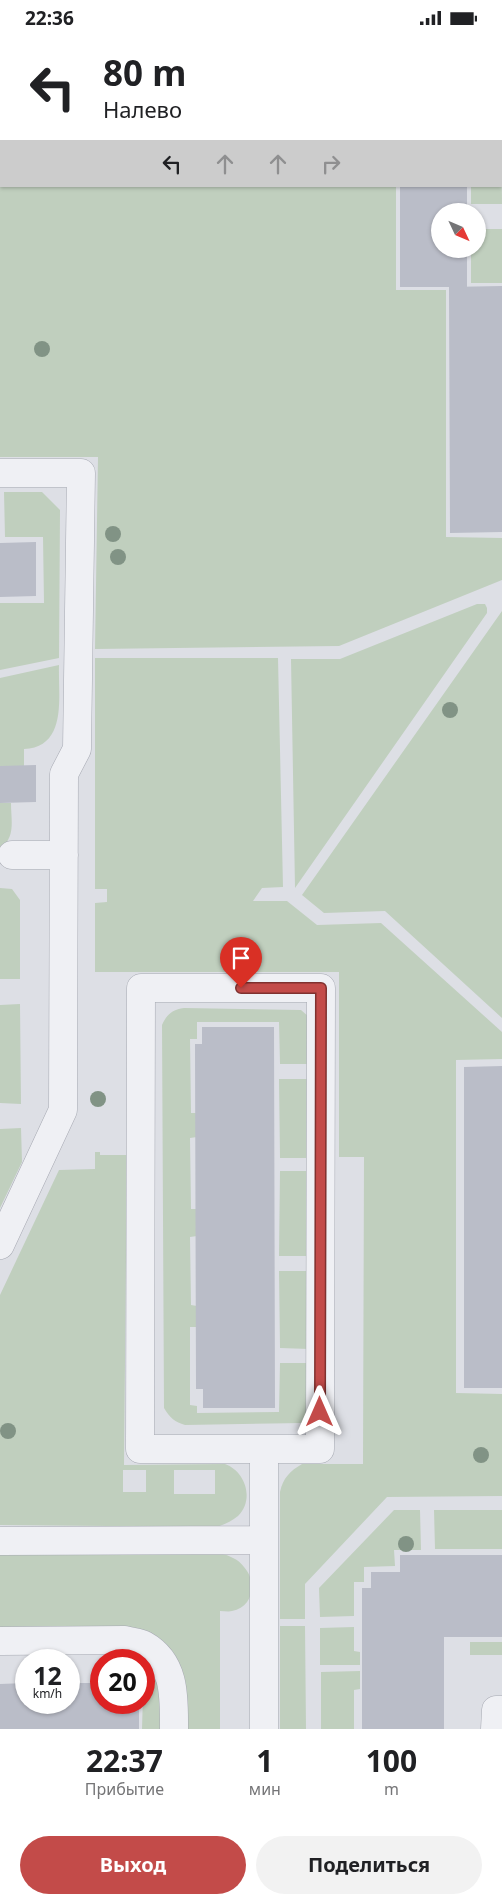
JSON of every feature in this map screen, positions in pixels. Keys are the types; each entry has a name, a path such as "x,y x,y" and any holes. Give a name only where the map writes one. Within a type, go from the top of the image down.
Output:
{"lane":[{"path":"0,473 80,473 77,749 64,774 63,1109 0,1245"},
{"path":"12,855 64,855"},
{"path":"142,988 321,988 320,1449 264,1449 140,1449 142,988"},
{"path":"264,1449 264,1729"},
{"path":"0,1541 264,1540"},
{"path":"0,1641 125,1640 144,1645 157,1655 167,1667 172,1681 174,1729"},
{"path":"495,1729 496,1710 502,1710"}],"green space":[{"path":"0,187 396,187 396,290 446,290 446,537 502,538 502,580 339,646 95,649 98,457 0,457"},
{"path":"471,187 502,187 502,204 471,203"},
{"path":"486,229 502,229 502,283 471,283 471,258 486,258"},
{"path":"4,492 42,492 60,510 59,658 0,670 0,603 44,603 43,537 5,537"},
{"path":"477,604 485,604 487,613 295,888 291,659 340,659"},
{"path":"502,611 502,1018 385,911 324,913 302,895"},
{"path":"95,658 278,658 283,887 262,888 253,901 287,901 317,925 381,923 502,1032 502,1059 456,1060 456,1393 502,1394 502,1496 387,1497 305,1584 305,1619 280,1619 281,1487 288,1475 302,1464 363,1464 364,1157 339,1157 339,972 95,972 95,903 107,902 107,889 95,889"},
{"path":"59,665 58,718 54,730 48,739 38,746 24,749 24,766 0,766 0,678"},
{"path":"0,803 11,803 12,828 11,834 0,849"},
{"path":"0,888 12,889 20,900 20,979 0,979"},
{"path":"20,1004 21,1104 0,1103 0,1005"},
{"path":"184,1008 301,1010 309,1017 309,1064 280,1064 279,1022 197,1022 197,1039 190,1039 191,1113 197,1113 197,1137 190,1138 191,1209 197,1209 197,1236 190,1237 191,1305 197,1306 197,1327 190,1327 190,1405 197,1406 197,1413 279,1412 280,1363 309,1363 307,1420 303,1423 185,1425 173,1419 164,1408 162,1025 170,1013"},
{"path":"279,1079 308,1079 309,1158 280,1158"},
{"path":"21,1128 22,1162 0,1208 0,1129"},
{"path":"95,1152 100,1152 100,1155 127,1155 124,1465 225,1464 232,1468 238,1473 245,1486 246,1502 238,1516 217,1527 0,1525 0,1295 59,1170 95,1169","holes":["123,1470 146,1470 146,1492 123,1492","174,1470 215,1470 215,1494 174,1494"]},
{"path":"280,1171 308,1171 309,1256 279,1256"},
{"path":"279,1271 309,1271 309,1349 280,1348"},
{"path":"394,1510 420,1510 421,1550 394,1550 395,1566 364,1567 364,1582 354,1582 354,1616 320,1617 319,1588"},
{"path":"434,1510 502,1510 502,1549 435,1549"},
{"path":"0,1553 220,1553 239,1562 248,1573 252,1586 249,1599 239,1609 220,1611 220,1729 186,1729 186,1695 183,1675 165,1645 0,1630"},
{"path":"280,1626 305,1626 306,1729 280,1729"},
{"path":"354,1627 354,1651 360,1652 360,1665 320,1665 320,1628"},
{"path":"470,1642 502,1642 502,1655 470,1655"},
{"path":"155,1671 158,1678 162,1729 142,1729 142,1714 155,1714"},
{"path":"360,1671 360,1689 354,1690 354,1729 321,1729 321,1672"}],"building":[{"path":"400,187 467,187 467,203 431,203 431,258 467,258 467,287 400,287"},
{"path":"502,286 502,532 450,533 449,287"},
{"path":"36,542 36,596 0,597 0,543"},
{"path":"36,765 36,802 0,803 0,766"},
{"path":"202,1027 274,1027 275,1408 203,1408 203,1389 196,1389 195,1044 202,1044"},
{"path":"502,1066 502,1388 464,1388 464,1067"},
{"path":"400,1555 502,1555 502,1637 444,1637 444,1729 362,1729 362,1588 371,1588 371,1572 400,1572"},
{"path":"15,1683 15,1714 80,1714 80,1683 90,1683 90,1714 139,1714 139,1729 0,1729 0,1684"}],"route":[{"path":"241,988 321,988 320,1412"}]}
